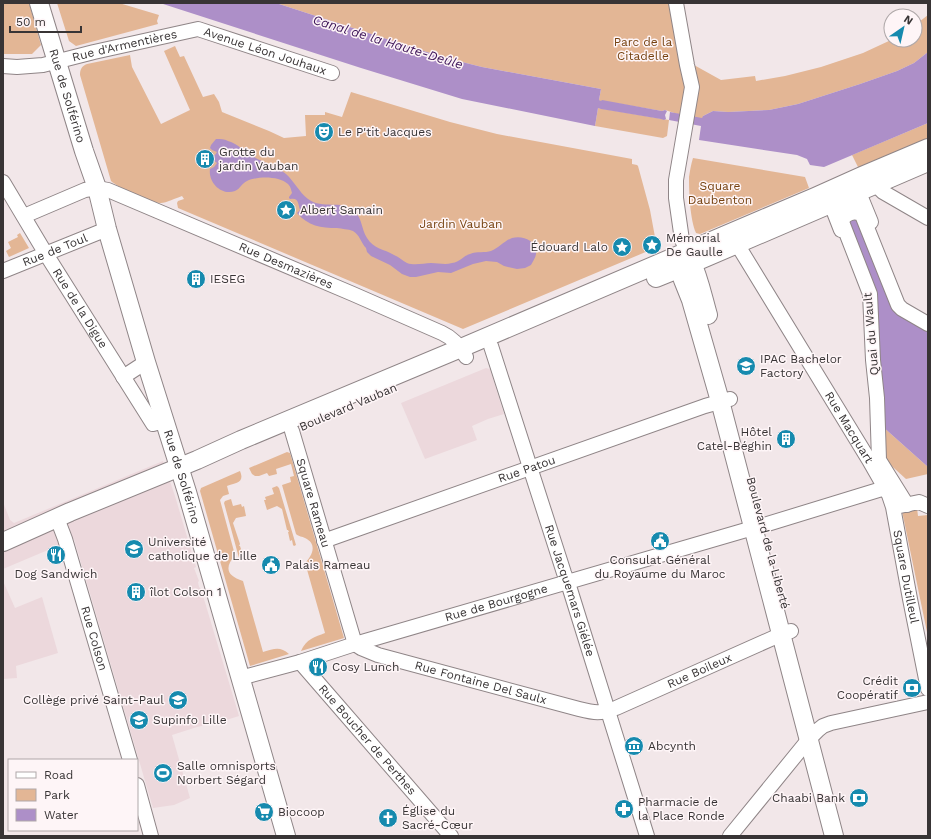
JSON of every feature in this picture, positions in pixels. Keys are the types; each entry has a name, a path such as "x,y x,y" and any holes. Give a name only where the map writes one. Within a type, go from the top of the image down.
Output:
{"main road":[{"name":"Rue de Solférino","path":"39,3 94,161 97,188 108,229 146,362 181,473 286,836"},
{"name":"Rue de Solférino","path":"47,3 60,61"},
{"path":"686,261 815,197 874,183 928,148"},
{"path":"686,261 737,244 874,183 924,166"},
{"name":"Boulevard Vauban","path":"3,553 59,524 181,473 292,431 463,353 491,346 621,292 686,261"},
{"name":"Boulevard Vauban","path":"181,473 240,440 463,353 686,261"},
{"name":"Boulevard de la Liberté","path":"686,261 700,283 716,349 725,400 813,735 834,836"},
{"name":"Boulevard Vauban","path":"3,542 59,524"},
{"name":"Boulevard de la Liberté","path":"813,735 846,836"}],"street":[{"path":"676,3 692,87 676,180 676,198 686,261"},
{"name":"Rue d'Armentières","path":"3,66 37,66 198,29"},
{"name":"Avenue Léon Jouhaux","path":"198,29 332,73"},
{"name":"Rue de la Digue","path":"3,182 46,254 153,424 164,421"},
{"path":"874,183 891,197 928,218"},
{"path":"24,216 83,191 97,188"},
{"name":"Rue Desmazières","path":"97,188 108,190 442,333 451,338 463,353"},
{"name":"Quai du Wault","path":"869,460 871,436 864,291 862,282 834,212 862,200 903,300 928,315"},
{"name":"Quai du Wault","path":"908,505 879,460 877,398 873,360 870,294 842,222 844,216 857,212 862,215 898,305 902,309 928,324"},
{"name":"Rue de Toul","path":"3,271 108,229"},
{"name":"Rue Macquart","path":"737,244 885,488"},
{"name":"Rue Jacquemars Giélée","path":"491,346 647,836"},
{"path":"123,377 146,362"},
{"name":"Rue Patou","path":"324,541 690,411 725,400"},
{"name":"Square Rameau","path":"292,431 355,644"},
{"name":"Rue de Bourgogne","path":"355,644 758,527 885,488"},
{"name":"Square Dutilleul","path":"885,488 893,507 928,690"},
{"path":"893,507 919,502 928,506"},
{"name":"Rue Colson","path":"59,524 69,551 130,759"},
{"name":"Rue Boileux","path":"608,711 786,632"},
{"path":"240,678 300,662 355,644"},
{"name":"Rue Fontaine Del Saulx","path":"355,644 378,655 579,709 597,713 608,711"},
{"name":"Rue Boucher de Perthes","path":"300,662 451,836"},
{"path":"730,836 813,735 824,726 831,722 928,702"},
{"path":"138,789 151,836"}],"shaded area":[{"path":"486,368 490,369 504,414 472,426 477,440 425,459 401,403"},
{"path":"163,461 175,496 196,567 194,568 199,581 199,587 201,589 239,716 172,735 190,798 174,805 153,808 74,539 3,569 3,502 10,520 14,523"},
{"path":"3,581 15,608 42,597 58,653 16,666 17,678 3,679"}],"green space":[{"path":"3,3 29,3 41,45 32,54 3,54"},
{"path":"57,3 119,3 159,15 157,21 158,24 76,46 69,41"},
{"name":"Parc de la Citadelle","path":"276,3 682,3 694,65 721,80 755,76 756,81 785,76 821,67 863,53 883,44 883,48 923,48 923,19 928,15 928,52 914,63 897,71 798,104 769,110 728,112 713,111 703,116 702,122 665,110 662,111 603,101 601,102 599,100 601,89 482,67 442,57"},
{"name":"Jardin Vauban","path":"175,46 180,57 184,56 203,97 214,94 219,102 222,112 284,138 306,136 305,115 325,115 325,112 342,117 351,92 450,122 497,134 632,159 632,164 638,166 650,210 655,237 651,241 648,251 463,329 178,208 178,201 184,199 182,196 166,202 157,203 135,195 111,181 80,75 81,69 87,64 130,55 132,67 161,124 190,110 164,51"},
{"path":"598,108 669,120 667,136 663,138 595,126"},
{"path":"928,123 928,142 860,171 852,155"},
{"name":"Square Daubenton","path":"693,158 805,177 809,188 700,234 696,233 691,213 689,190 689,177"},
{"path":"20,233 29,248 9,257 6,251 11,248 8,242 18,237 17,235"},
{"path":"882,426 928,467 928,474 906,479 884,459"},
{"path":"287,452 290,453 344,638 301,651 308,641 325,633 305,563 312,554 313,547 304,537 296,534 282,485 291,482 290,477 294,476 291,464 276,469 277,474 269,476 267,473 255,476 249,468"},
{"path":"240,471 241,478 239,482 227,486 229,494 223,496 220,500 235,555 228,568 233,577 243,581 263,652 280,649 289,654 250,666 200,491 201,488"},
{"path":"277,486 279,488 296,545 294,546 292,540 290,541 289,532 287,530 282,509 277,506 267,510 264,500 266,500 265,497 274,494 272,488"},
{"path":"231,499 233,506 241,504 242,507 244,506 246,516 236,518 233,523 243,555 239,558 224,503 225,501"},
{"path":"917,508 918,516 928,515 928,637 902,511"}],"water":[{"name":"Canal de la Haute-Deûle","path":"160,3 276,3 442,57 482,67 601,89 599,100 601,101 662,111 665,110 667,111 665,115 666,119 664,120 598,108 595,126 462,99"},
{"path":"928,52 928,123 824,167 810,165 807,159 797,155 699,140 701,126 669,120 670,112 702,118 713,111 728,112 769,110 798,104 897,71 914,63"},
{"path":"216,139 224,139 232,142 254,157 282,171 308,199 320,204 349,207 359,217 365,235 370,242 376,247 407,263 447,264 455,262 473,253 491,251 509,239 516,237 531,241 535,247 535,257 531,265 525,268 517,269 504,266 497,262 486,261 473,264 451,273 438,272 410,277 371,256 367,252 359,237 353,231 347,229 320,227 306,221 297,213 300,210 298,202 295,199 289,198 292,193 289,185 284,181 274,178 257,178 245,182 235,191 225,192 220,190 213,183 210,174 210,169 217,163 213,160 213,156 217,152 210,148"},
{"path":"856,216 888,287 928,328 928,467 882,426 874,294 847,219"}],"place":[{"name":"Le P'tit Jacques","path":"324,132"},
{"name":"Grotte du jardin Vauban","path":"205,159"},
{"name":"Albert Samain","path":"286,210"},
{"name":"Mémorial De Gaulle","path":"652,245"},
{"name":"Édouard Lalo","path":"622,247"},
{"name":"IESEG","path":"196,279"},
{"name":"IPAC Bachelor Factory","path":"746,366"},
{"name":"Hôtel Catel-Béghin","path":"786,439"},
{"name":"Consulat Général du Royaume du Maroc","path":"660,541"},
{"name":"Université catholique de Lille","path":"134,549"},
{"name":"Dog Sandwich","path":"56,555"},
{"name":"Palais Rameau","path":"271,565"},
{"name":"îlot Colson 1","path":"136,592"},
{"name":"Cosy Lunch","path":"318,667"},
{"name":"Crédit Coopératif","path":"912,688"},
{"name":"Collège privé Saint-Paul","path":"178,700"},
{"name":"Supinfo Lille","path":"139,720"},
{"name":"Abcynth","path":"634,746"},
{"name":"Salle omnisports Norbert Ségard","path":"163,773"},
{"name":"Chaabi Bank","path":"859,798"},
{"name":"Pharmacie de la Place Ronde","path":"624,809"},
{"name":"Biocoop","path":"264,812"},
{"name":"Église du Sacré-Cœur","path":"388,818"}]}
